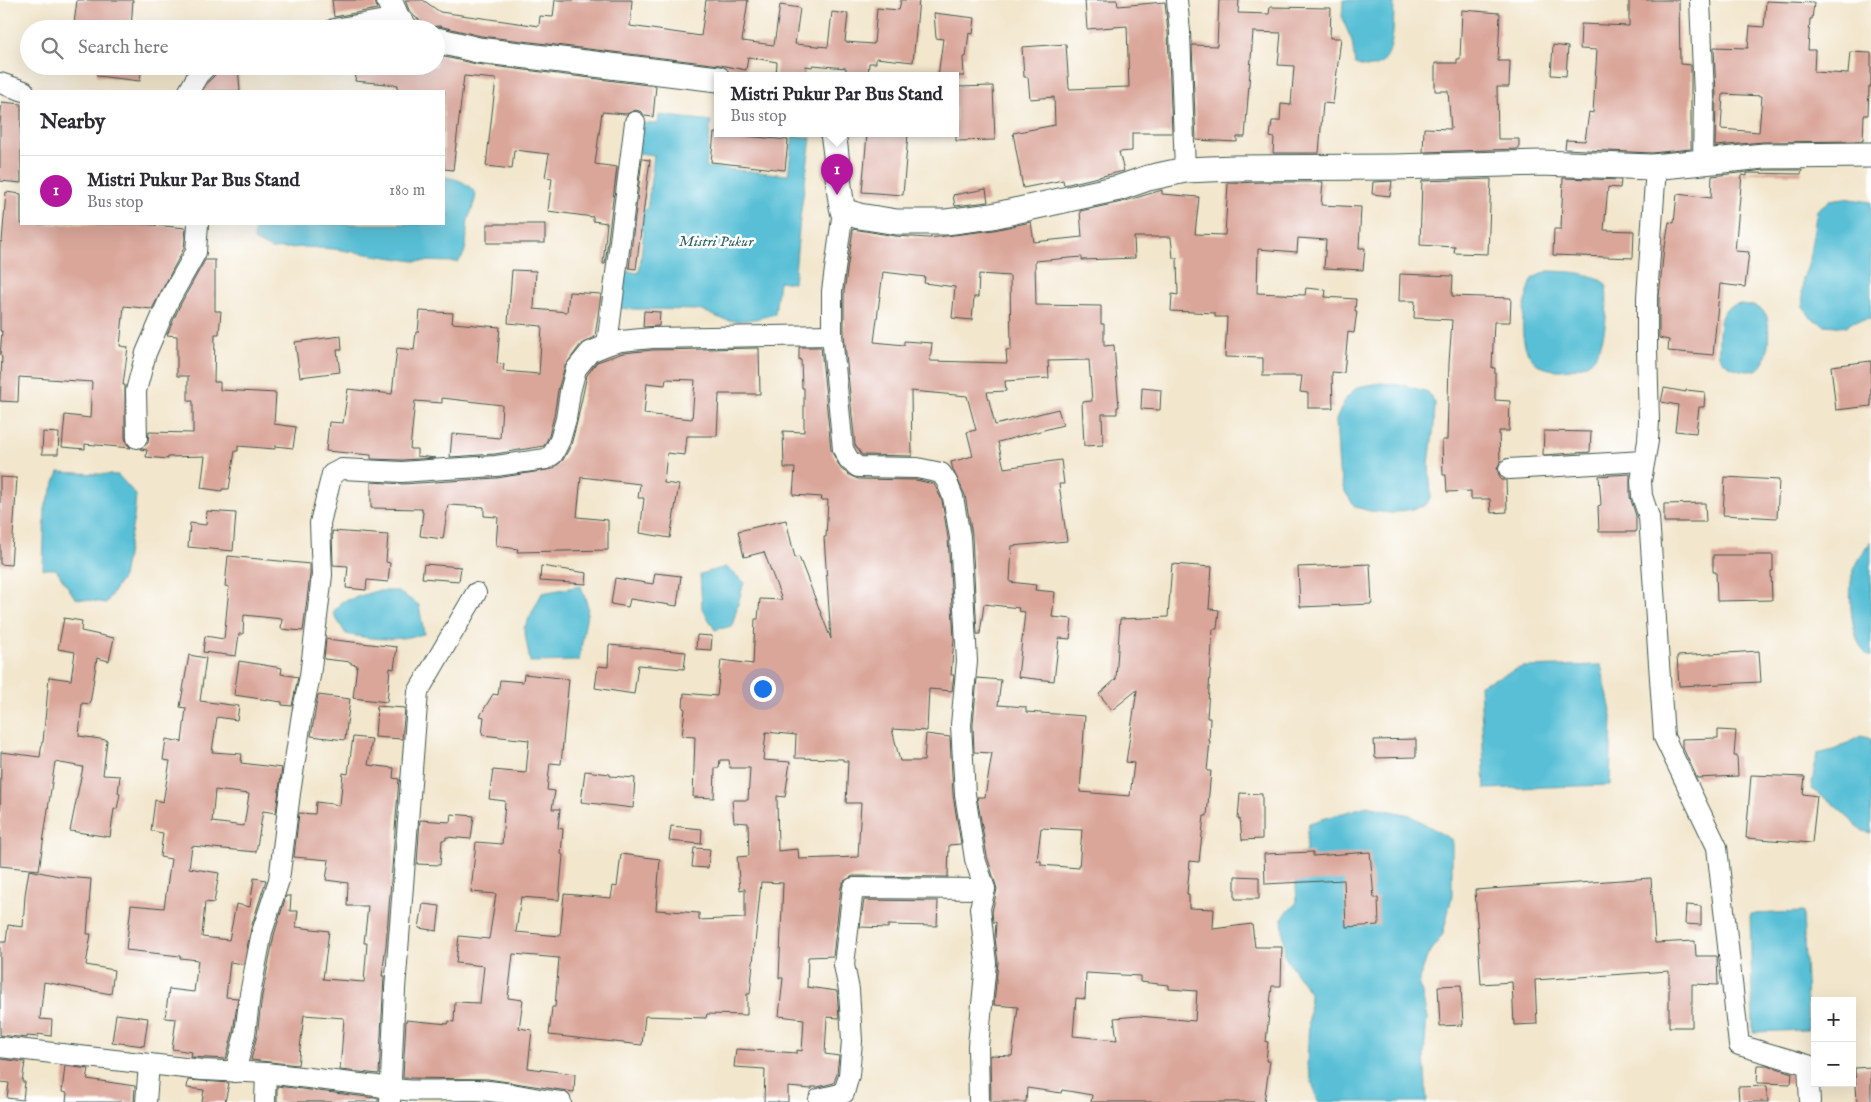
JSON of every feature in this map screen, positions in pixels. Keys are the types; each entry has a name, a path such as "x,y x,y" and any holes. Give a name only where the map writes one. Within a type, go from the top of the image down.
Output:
{"street":[{"path":"1177,0 1185,170"},
{"path":"1700,0 1704,96 1703,163"},
{"path":"378,20 397,16"},
{"path":"445,42 478,50 714,79"},
{"path":"187,90 198,75"},
{"path":"0,83 21,90"},
{"path":"607,345 635,122"},
{"path":"834,137 843,211 832,290 832,335 840,435 843,449 849,460 858,467 917,468 941,473 947,482 953,498 960,537 967,661 961,725 965,794 975,859 985,889 980,908 986,963 978,1046 979,1102"},
{"path":"843,211 859,216 897,222 946,222 992,216 1109,190 1148,178 1185,170 1541,164 1656,167 1764,156 1871,154"},
{"path":"1656,167 1648,297 1649,420 1648,440 1641,481 1642,496 1649,517 1664,737 1717,847 1738,1045 1808,1065 1810,1102"},
{"path":"137,438 136,391 146,353 168,300 196,252 198,225"},
{"path":"235,1072 245,1034 250,994 262,932 279,880 302,714 310,676 322,575 320,523 332,474 342,469 402,472 496,466 546,459 553,454 560,440 576,369 590,352 621,341 652,338 832,335"},
{"path":"1510,469 1644,461"},
{"path":"391,1096 395,989 418,692 476,593"},
{"path":"819,1102 819,1099 844,1093 849,1075 852,1041 849,990 844,966 853,888 985,889"},
{"path":"0,1046 150,1064 266,1073 377,1086 391,1096 478,1090 561,1102"},
{"path":"146,1102 150,1064"},
{"path":"265,1102 266,1073"}],"water":[{"path":"1343,0 1394,0 1393,36 1386,58 1379,65 1369,67 1355,64 1352,41 1342,18"},
{"name":"Mistri Pukur","path":"659,115 711,121 706,167 788,175 793,137 811,138 800,218 794,283 779,281 775,314 731,321 699,310 615,308 619,270 639,273 644,230 626,226 629,209 647,210 654,155 638,153 642,123 658,124"},
{"path":"445,177 462,182 476,194 468,220 466,248 458,262 414,261 334,249 305,247 271,249 254,240 255,225 445,225"},
{"path":"1844,198 1871,202 1871,319 1850,322 1847,327 1825,325 1811,318 1803,306 1802,291 1817,210 1830,200"},
{"path":"1548,271 1586,274 1606,284 1605,325 1600,346 1591,361 1580,367 1558,370 1543,367 1532,359 1526,348 1523,335 1523,320 1528,291 1533,278"},
{"path":"1740,304 1754,306 1763,311 1767,317 1769,331 1766,355 1762,366 1752,371 1739,370 1726,364 1719,354 1721,318 1729,307"},
{"path":"1381,383 1407,386 1428,392 1435,403 1429,464 1431,496 1426,505 1392,513 1370,511 1355,507 1344,490 1339,471 1336,420 1345,400 1357,387"},
{"path":"59,472 118,475 136,495 123,577 106,603 75,598 56,569 43,569 45,507"},
{"path":"1871,541 1871,657 1864,652 1855,633 1850,595 1853,571"},
{"path":"726,567 744,582 732,626 715,630 702,608 700,574"},
{"path":"581,586 588,607 579,661 530,662 524,628 542,593"},
{"path":"376,591 397,591 419,605 424,634 385,639 346,634 333,613 341,602"},
{"path":"1601,665 1612,716 1610,785 1485,789 1480,685 1522,667"},
{"path":"1861,736 1871,739 1871,833 1863,831 1831,802 1811,789 1817,754 1834,750"},
{"path":"1367,806 1410,815 1452,840 1452,896 1443,934 1427,957 1419,980 1427,1018 1424,1055 1427,1102 1318,1102 1307,1065 1310,993 1285,957 1282,918 1297,902 1295,872 1305,854 1309,823"},
{"path":"1803,912 1808,1030 1753,1032 1750,914"}],"building":[{"path":"77,0 133,0 132,20 74,20"},
{"path":"332,0 375,0 377,9 334,17"},
{"path":"405,0 423,0 440,12 539,26 540,16 553,17 555,0 632,0 630,26 701,36 706,0 748,0 742,41 774,45 780,5 800,8 795,44 828,47 832,12 848,14 845,42 874,44 877,8 899,10 901,0 919,0 913,62 876,58 876,63 869,63 868,72 846,72 846,68 813,65 812,67 806,66 805,72 776,72 777,62 748,57 746,70 720,65 481,36 445,27 445,20 420,20 409,10"},
{"path":"1085,0 1117,0 1118,6 1165,2 1172,133 1132,133 1132,151 1119,152 1124,171 1064,185 1063,180 1023,188 1013,133 1055,125 1054,97 1030,99 1028,77 1024,77 1022,47 1066,44 1069,89 1129,87 1127,26 1087,29"},
{"path":"1219,0 1239,0 1238,13 1269,14 1270,7 1331,8 1330,38 1341,38 1333,104 1323,103 1319,153 1273,153 1274,138 1270,137 1272,121 1280,121 1281,104 1291,105 1294,66 1278,65 1281,33 1253,32 1245,137 1237,137 1237,142 1196,140 1192,45 1217,46"},
{"path":"1629,0 1679,0 1680,64 1691,65 1691,149 1652,153 1565,149 1566,140 1585,141 1589,112 1593,113 1597,50 1580,49 1581,24 1629,26"},
{"path":"1766,1 1814,3 1812,19 1810,19 1808,50 1815,50 1814,72 1848,74 1850,52 1871,53 1871,87 1869,87 1868,115 1864,115 1863,141 1764,142 1715,146 1716,96 1714,47 1748,48 1750,26 1764,27","holes":["1723,94 1762,96 1759,132 1721,129"]},
{"path":"1462,10 1500,13 1498,61 1510,61 1509,87 1497,87 1498,139 1519,139 1519,149 1423,152 1424,128 1451,129 1448,91 1435,91 1435,63 1457,63 1457,59 1460,59"},
{"path":"934,13 975,18 973,34 969,33 966,57 963,57 964,76 959,76 959,72 939,72 943,39 936,38"},
{"path":"1553,45 1568,47 1566,76 1551,75"},
{"path":"445,57 476,64 656,86 653,117 645,116 642,112 636,110 626,114 602,112 595,164 617,167 605,264 603,264 607,223 593,221 593,217 548,211 552,178 545,177 549,154 514,150 512,169 486,166 496,79 464,76 453,170 445,169 445,90 397,90 398,85 355,81 356,75 445,75"},
{"path":"97,75 141,75 140,81"},
{"path":"215,75 239,75 240,90 203,90"},
{"path":"993,86 995,140 956,141 956,137 959,137 959,87"},
{"path":"2,102 20,104 20,183 0,181"},
{"path":"714,133 714,137 756,137 788,140 785,170 711,162"},
{"path":"867,137 908,137 903,195 862,192"},
{"path":"642,159 650,160 636,269 629,268"},
{"path":"1765,170 1802,170 1801,174 1747,173 1747,176 1742,175 1735,251 1749,252 1745,287 1720,284 1713,355 1668,351 1669,340 1659,338 1659,297 1664,247 1669,222 1674,223 1677,194 1711,198 1712,176"},
{"path":"1563,178 1621,180 1620,188 1608,187 1604,230 1634,231 1633,258 1553,255 1554,229 1561,229"},
{"path":"1491,179 1488,254 1454,253 1455,247 1420,245 1422,181"},
{"path":"1392,181 1390,196 1372,194 1373,182"},
{"path":"1323,182 1321,205 1361,207 1359,248 1365,248 1363,270 1324,268 1326,240 1298,238 1297,252 1258,249 1257,293 1305,295 1306,288 1326,290 1325,297 1356,299 1355,311 1357,311 1354,333 1348,332 1344,373 1332,372 1333,408 1308,408 1308,393 1300,392 1302,376 1263,376 1263,358 1225,357 1227,317 1215,317 1215,313 1171,311 1172,294 1178,295 1177,258 1173,258 1171,237 1134,237 1135,258 1082,260 1082,257 1035,261 1036,305 1101,306 1101,324 1104,324 1104,346 1114,345 1119,407 1117,407 1117,414 1102,414 1103,445 1084,446 1082,402 1092,401 1089,360 1048,361 1049,378 1005,381 1006,391 987,392 995,425 1058,409 1063,425 998,442 1004,468 1061,460 1064,484 1059,484 1067,541 1012,546 1010,582 1036,585 1035,590 1055,592 1052,617 1072,619 1070,639 1059,638 1054,681 1018,677 1025,612 1018,611 1019,608 984,604 980,634 977,634 972,535 965,495 951,462 973,456 967,432 976,430 967,396 911,391 912,456 862,455 855,445 844,334 844,292 853,229 895,236 929,238 994,230 1031,222 1034,242 1082,237 1080,211 1122,202 1162,190 1162,194 1199,197 1195,234 1225,235 1228,183","holes":["883,272 925,277 924,283 955,287 952,318 972,320 974,297 978,297 979,274 1010,276 1011,350 1006,350 1007,363 930,361 932,343 904,341 904,345 874,342"]},
{"path":"986,189 988,202 955,206 953,195"},
{"path":"6,192 20,194 20,225 153,225 186,228 184,248 152,309 124,306 120,346 128,347 123,385 125,385 125,438 131,448 85,444 85,449 62,447 65,415 90,418 92,382 19,377 18,402 0,401 2,331 0,331 0,241 2,242"},
{"path":"487,224 545,224 545,243 487,243"},
{"path":"205,260 215,260 215,311 221,311 219,334 215,334 214,382 220,382 220,390 276,393 274,424 296,427 293,448 275,446 275,449 238,446 238,451 235,451 229,489 222,489 222,491 201,488 205,456 168,457 168,459 146,457 147,450 140,449 148,443 149,432 193,433 193,401 188,401 188,376 177,376 177,336 167,335 180,305"},
{"path":"512,270 536,271 534,309 567,312 569,292 601,294 595,337 581,344 565,366 549,436 544,446 495,454 450,457 452,434 500,438 502,405 442,398 442,403 415,401 410,449 417,449 417,456 436,458 371,459 371,455 326,451 329,422 343,423 348,389 392,394 397,348 414,350 420,311 453,313 452,323 500,327 497,363 504,364 503,371 539,374 542,326 508,323"},
{"path":"1400,274 1453,276 1452,296 1511,298 1510,322 1494,322 1492,368 1495,368 1495,400 1510,401 1509,431 1499,431 1500,462 1497,469 1501,480 1506,480 1507,512 1491,513 1490,499 1471,499 1471,491 1447,492 1446,475 1443,475 1442,440 1447,440 1452,320 1414,318 1415,301 1399,301"},
{"path":"644,311 660,312 659,326 643,327"},
{"path":"341,336 342,350 337,350 340,372 300,377 295,342"},
{"path":"799,347 821,347 831,450 841,469 858,479 916,480 934,484 942,500 948,538 954,639 951,675 954,675 952,691 929,689 927,731 892,729 900,761 924,761 926,734 950,737 953,795 961,844 949,845 948,877 853,876 844,881 841,887 833,956 808,957 807,987 837,991 839,1018 827,1017 825,1054 839,1056 837,1073 834,1083 812,1087 812,1089 788,1087 788,1102 764,1102 765,1069 734,1067 736,1049 797,1053 797,1050 802,1051 804,1019 779,1016 783,978 779,978 783,883 761,882 750,994 747,994 747,1015 707,1014 706,1018 645,1016 642,1045 549,1035 552,1007 555,1007 559,958 513,954 508,998 523,1000 519,1028 532,1030 528,1068 575,1074 574,1092 488,1079 403,1078 406,1020 448,1024 449,1021 454,1022 455,1002 480,1003 484,966 456,963 459,936 489,939 496,894 471,892 476,842 502,844 505,801 489,799 493,770 526,773 529,740 482,735 484,717 480,716 493,694 498,695 500,680 523,682 524,674 569,679 561,764 550,763 547,790 555,791 552,809 560,809 558,828 563,829 559,900 521,897 516,932 560,936 564,894 611,898 613,886 617,887 621,854 660,859 656,910 699,913 699,920 745,918 745,889 740,890 737,857 749,856 748,823 734,822 732,800 748,800 750,768 730,768 729,760 720,760 719,768 715,768 714,798 693,797 695,737 682,736 685,709 683,708 684,693 717,696 721,660 753,664 755,619 758,619 760,599 782,600 764,552 744,557 738,531 786,520 795,558 799,557 831,639 824,537 826,537 828,500 821,500 822,497 793,495 795,468 784,468 783,431 804,432 804,388 802,388 801,360 799,360","holes":["766,732 796,735 795,758 843,759 843,761 848,761 846,803 861,803 858,857 799,859 798,849 778,851 777,796 785,797 790,762 763,760"]},
{"path":"759,348 760,394 719,394 717,436 687,436 685,455 667,453 664,483 679,485 670,538 640,533 644,498 638,498 640,484 581,477 577,517 608,520 608,550 517,552 518,549 496,546 498,517 484,516 484,507 448,505 443,539 420,536 422,509 371,508 371,482 403,484 497,478 553,469 563,460 571,445 587,375 597,362 623,353 653,350","holes":["666,379 695,380 692,419 644,414 647,383 665,385"]},
{"path":"1871,361 1871,406 1836,410 1831,366"},
{"path":"1142,388 1161,390 1160,410 1141,409"},
{"path":"1664,388 1686,392 1686,390 1705,392 1704,407 1699,407 1696,433 1675,431 1678,405 1661,402"},
{"path":"1544,431 1591,432 1590,452 1543,455"},
{"path":"43,432 59,433 58,454 42,454"},
{"path":"1630,474 1630,497 1636,516 1636,532 1599,532 1598,506 1601,505 1599,476"},
{"path":"0,477 17,478 11,565 0,564"},
{"path":"1725,477 1779,480 1777,518 1723,515"},
{"path":"1705,503 1706,522 1664,522 1664,504"},
{"path":"207,511 236,513 233,551 188,547 190,523 206,525"},
{"path":"332,531 388,535 386,562 390,563 388,582 367,580 366,590 346,588 348,566 333,565"},
{"path":"1713,555 1773,555 1773,571 1771,571 1772,600 1717,601 1716,572 1713,572"},
{"path":"228,556 310,564 303,631 281,629 282,619 244,615 243,634 239,634 236,656 203,652 205,636 224,639 229,587 225,586"},
{"path":"424,564 461,567 459,581 422,578"},
{"path":"1172,564 1212,567 1209,609 1219,610 1217,629 1213,629 1207,718 1210,718 1210,741 1207,771 1211,771 1207,816 1204,816 1199,862 1190,861 1187,894 1189,894 1189,908 1214,909 1213,929 1252,924 1255,947 1282,947 1281,986 1272,986 1266,1042 1268,1042 1266,1061 1270,1061 1264,1102 1091,1102 1092,1095 1062,1090 1061,1093 1027,1088 1026,1102 991,1102 990,1055 1012,1056 1018,1007 994,1005 998,962 995,938 996,922 993,922 992,912 997,889 987,856 977,797 985,797 992,753 974,752 973,725 977,678 1001,680 998,705 1026,707 1026,712 1085,716 1080,792 1130,796 1134,763 1126,762 1137,690 1112,710 1099,694 1116,679 1120,619 1168,617","holes":["1041,828 1082,830 1079,868 1041,865 1041,861 1037,861","1086,973 1140,976 1140,982 1169,985 1169,989 1197,991 1195,1021 1139,1016 1114,1018 1117,1040 1073,1036 1076,998 1085,999"]},
{"path":"1370,564 1372,604 1300,607 1298,567"},
{"path":"541,566 587,573 586,584 540,581"},
{"path":"655,573 681,576 677,606 630,599 628,607 611,604 615,578 653,584"},
{"path":"64,618 82,621 81,631 114,638 109,661 97,658 90,704 82,703 79,736 107,740 103,775 120,776 118,793 120,794 117,809 114,809 110,837 70,831 83,767 55,762 39,870 0,866 1,752 40,757 49,677 71,680 75,652 58,649"},
{"path":"697,635 712,636 711,650 696,649"},
{"path":"326,639 397,647 394,669 390,668 387,702 353,698 357,665 351,664 351,662 324,659"},
{"path":"609,645 686,652 684,669 638,665 634,694 595,688 598,666 608,667"},
{"path":"1759,651 1761,682 1679,686 1677,656"},
{"path":"189,655 206,658 200,701 239,706 237,720 217,717 212,752 242,754 241,763 282,768 276,813 263,811 256,852 192,846 189,868 219,873 214,903 205,902 202,937 229,940 236,904 250,907 254,878 266,880 251,928 244,964 230,962 226,997 238,998 233,1032 226,1059 191,1057 192,1052 172,1049 176,1019 165,1018 169,989 194,992 198,960 126,950 131,905 164,908 171,859 160,857 163,833 151,831 155,800 163,802 170,761 163,760 166,739 182,742 186,708 180,707","holes":["215,790 249,794 244,826 212,822"]},
{"path":"239,661 282,668 281,674 298,677 292,706 282,705 282,702 234,695"},
{"path":"318,695 350,699 345,740 311,736"},
{"path":"377,706 405,708 402,739 375,737"},
{"path":"1718,730 1736,731 1734,756 1737,756 1738,776 1697,778 1682,746 1682,739 1718,738"},
{"path":"353,737 372,739 368,765 394,768 393,778 399,779 382,976 384,976 379,1074 340,1070 344,1018 304,1015 298,1065 251,1060 274,935 286,896 291,896 290,911 298,911 296,927 329,931 323,979 364,982 367,943 364,943 368,906 347,906 348,883 326,880 329,860 294,857 299,813 315,814 316,802 340,805 343,773 348,774"},
{"path":"1416,739 1416,757 1375,758 1374,740"},
{"path":"585,771 635,778 633,808 581,802"},
{"path":"1751,775 1805,777 1803,794 1817,796 1812,843 1746,838"},
{"path":"1240,793 1262,794 1262,839 1242,840 1240,819 1238,819"},
{"path":"451,814 474,816 471,839 446,837 446,840 442,840 440,865 417,864 420,820 450,822"},
{"path":"671,826 702,829 701,844 669,841"},
{"path":"694,848 710,849 708,868 692,867"},
{"path":"1313,852 1313,856 1370,852 1374,898 1378,898 1379,925 1346,927 1344,880 1265,884 1264,854"},
{"path":"29,870 64,877 91,879 87,934 91,934 86,965 114,970 111,994 44,982 40,1019 52,1020 51,1036 38,1034 38,1037 27,1036 27,1038 0,1035 0,942 6,942 8,925 23,927"},
{"path":"1235,876 1259,877 1259,899 1235,899"},
{"path":"1651,878 1655,943 1695,941 1696,956 1717,956 1718,985 1692,984 1692,1027 1669,1027 1669,971 1535,980 1537,1024 1514,1025 1512,982 1481,984 1475,890"},
{"path":"864,900 938,901 937,926 888,925 888,928 860,927"},
{"path":"423,904 440,906 437,931 419,928"},
{"path":"1686,905 1701,906 1701,925 1685,924"},
{"path":"1461,985 1463,1025 1440,1026 1438,986"},
{"path":"116,1014 148,1018 144,1046 112,1042"},
{"path":"0,1059 25,1062 22,1082 25,1082 23,1100 7,1098 9,1083 0,1082"},
{"path":"1758,1065 1767,1065 1792,1073 1791,1084 1757,1083"},
{"path":"65,1066 89,1069 87,1079 135,1086 134,1102 66,1102 67,1093 62,1092"},
{"path":"1871,1067 1871,1102 1857,1102 1856,1068"},
{"path":"188,1080 229,1083 225,1102 202,1102 204,1090 187,1088"},
{"path":"277,1086 378,1098 378,1102 277,1102"},
{"path":"1767,1086 1768,1102 1739,1102 1738,1087"}],"place":[{"name":"Mistri Pukur Par Bus Stand","path":"837,195"}]}
